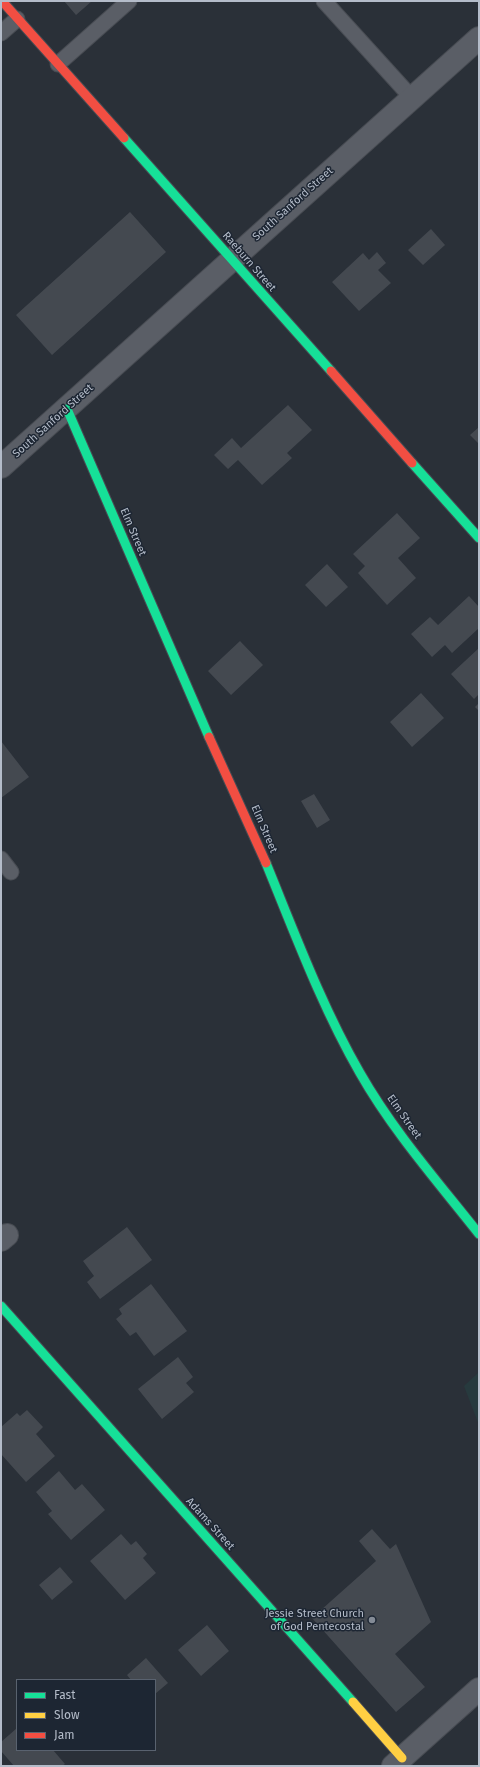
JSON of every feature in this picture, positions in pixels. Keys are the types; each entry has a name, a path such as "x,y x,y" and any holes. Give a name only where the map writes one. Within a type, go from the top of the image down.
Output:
{"street":[{"name":"Raeburn Street","path":"2,1 479,538"},
{"name":"South Sanford Street","path":"1,467 479,38"},
{"name":"Elm Street","path":"67,409 209,736 230,778 346,1048 364,1080 402,1136 479,1234"},
{"name":"Adams Street","path":"1,1306 397,1762"},
{"path":"397,1762 479,1689"}],"lane":[{"path":"58,64 129,1"},
{"path":"324,1 412,98"},
{"path":"1,33 17,19"},
{"path":"1,859 11,872"}],"green space":[{"path":"479,1372 479,1425 464,1386"}],"building":[{"path":"64,1 92,1 76,15"},
{"path":"130,212 166,252 52,355 16,315"},
{"path":"431,229 445,245 423,265 408,250"},
{"path":"377,252 386,263 378,270 391,283 359,311 332,282 363,253 369,260"},
{"path":"288,405 312,430 287,453 292,458 262,485 238,460 228,469 214,455 232,438 241,448"},
{"path":"479,427 479,444 470,435"},
{"path":"397,513 420,538 398,558 416,578 387,605 358,573 365,566 353,554"},
{"path":"327,564 348,587 326,607 305,585"},
{"path":"469,596 479,607 479,628 452,653 445,645 432,657 411,634 430,617 438,625"},
{"path":"240,641 263,665 231,695 208,671"},
{"path":"479,648 479,694 474,699 451,674"},
{"path":"421,693 444,718 412,747 390,722"},
{"path":"479,703 479,711 475,707"},
{"path":"1,741 29,777 1,798"},
{"path":"314,794 330,820 317,828 301,801"},
{"path":"127,1227 152,1260 100,1299 87,1282 94,1276 83,1261"},
{"path":"151,1284 187,1331 154,1356 136,1332 130,1336 116,1319 122,1314 119,1309"},
{"path":"178,1357 193,1377 186,1383 194,1392 162,1419 138,1389"},
{"path":"27,1410 43,1427 36,1434 55,1456 26,1482 1,1454 1,1427 17,1413 20,1416"},
{"path":"59,1471 75,1490 82,1484 105,1510 71,1540 48,1514 52,1511 36,1492"},
{"name":"Jessie Street Church of God Pentecostal","path":"372,1529 390,1549 396,1544 431,1622 395,1654 425,1687 396,1712 312,1618 376,1561 359,1541"},
{"path":"121,1534 131,1545 136,1541 147,1554 143,1558 156,1573 125,1600 90,1561"},
{"path":"60,1567 73,1582 52,1600 39,1585"},
{"path":"207,1625 229,1651 201,1676 178,1650"},
{"path":"146,1658 168,1683 156,1693 156,1679 130,1679 127,1675"},
{"path":"16,1729 16,1751 54,1751 65,1764 62,1766 14,1766 1,1751 1,1742"}],"traffic: fast":[{"path":"124,138 331,371"},
{"path":"67,409 209,737"},
{"path":"412,463 479,538"},
{"path":"266,863 321,996 360,1073 401,1136 479,1234"},
{"path":"1,1306 353,1702"}],"traffic: slow":[{"path":"353,1702 402,1758"}],"traffic: jam":[{"path":"2,1 124,138"},
{"path":"331,371 412,463"},
{"path":"209,737 266,863"}],"place":[{"name":"Jessie Street Church of God Pentecostal","path":"372,1620"}]}
